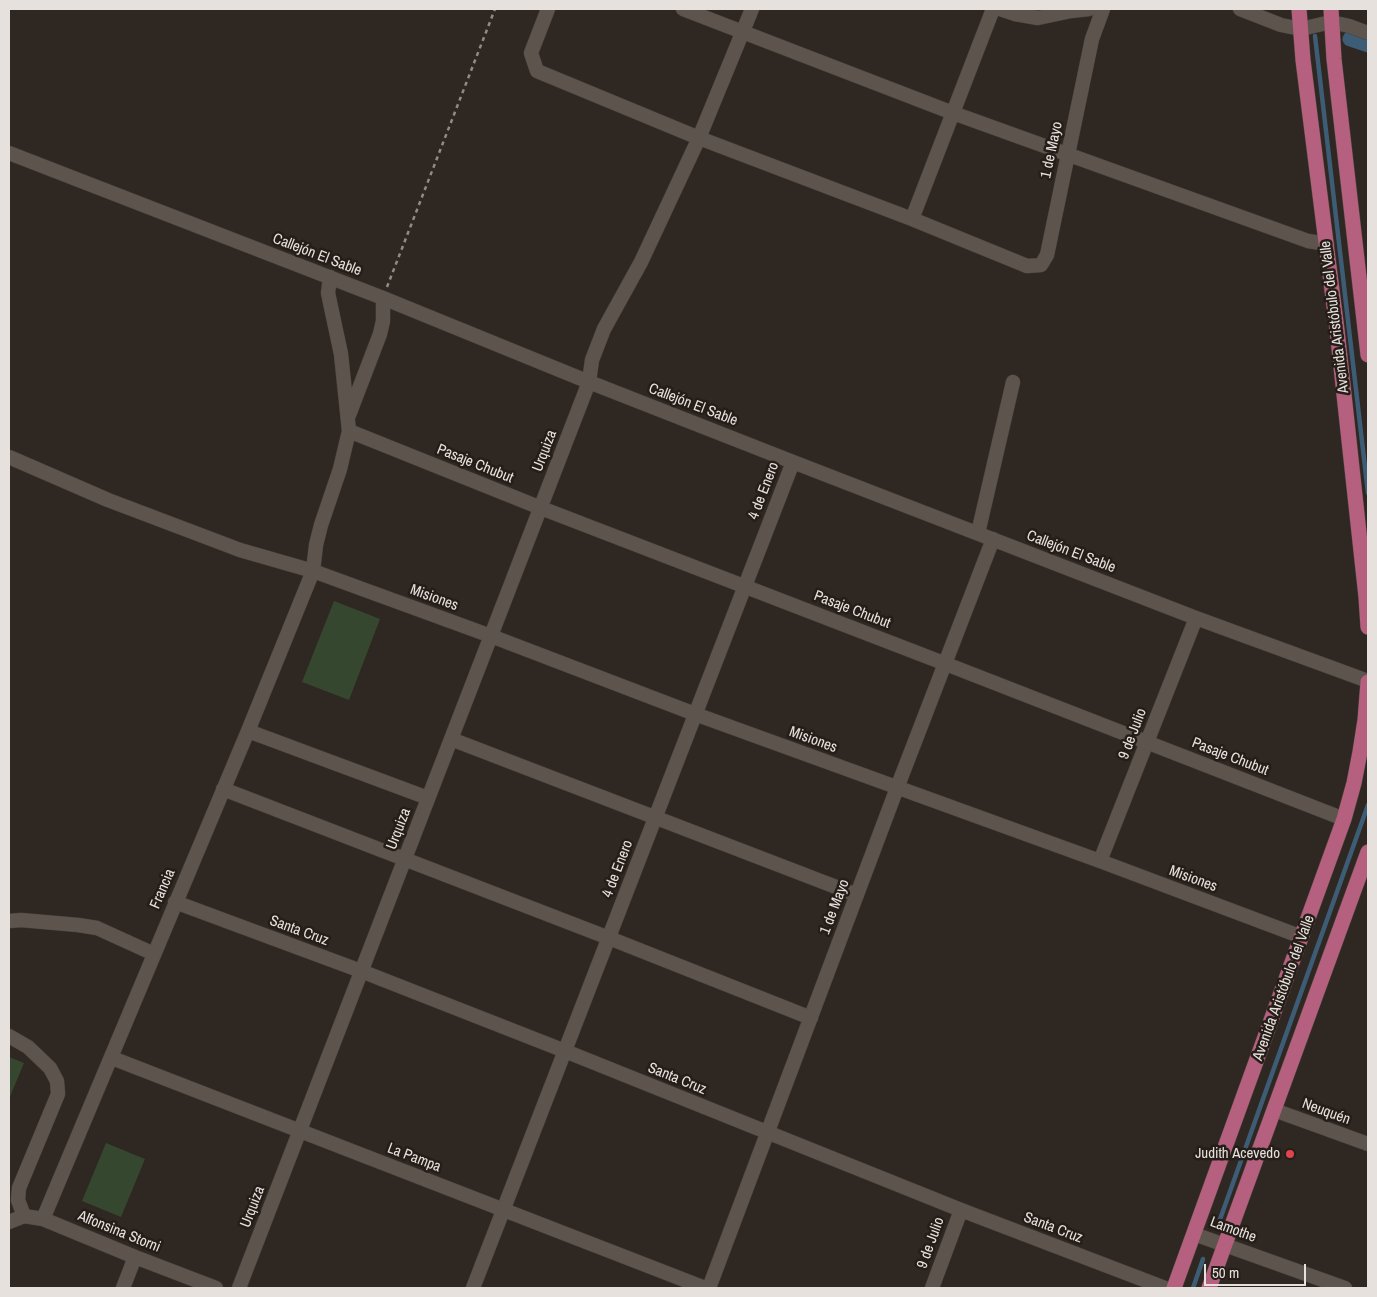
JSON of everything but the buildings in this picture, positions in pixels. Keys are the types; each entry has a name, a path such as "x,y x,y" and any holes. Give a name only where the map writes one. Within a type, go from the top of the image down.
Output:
{"main road":[{"name":"Avenida Aristóbulo del Valle","path":"1299,9 1303,60 1327,244 1368,627"},
{"name":"Avenida Aristóbulo del Valle","path":"1331,16 1334,59 1368,356"},
{"name":"Avenida Aristóbulo del Valle","path":"1174,1288 1344,820 1360,752 1368,681"},
{"path":"1209,1288 1274,1110 1364,876 1368,852"}],"street":[{"path":"548,9 530,53 537,71 699,138 912,219 993,9"},
{"path":"683,9 953,113 1308,241 1327,244"},
{"name":"Urquiza","path":"239,1288 589,382 592,360 604,329 642,262 699,138 752,9"},
{"path":"1000,9 1038,18 1089,9"},
{"name":"1 de Mayo","path":"912,219 1027,266 1040,265 1047,255 1092,39 1103,9"},
{"path":"1240,9 1300,29 1331,16 1349,26 1368,33"},
{"name":"Callejón El Sable","path":"9,153 330,277 793,462 1196,618 1368,681"},
{"path":"330,277 328,292 342,354 348,424"},
{"path":"348,424 380,334 383,321 383,298"},
{"path":"978,533 1013,382"},
{"name":"Pasaje Chubut","path":"348,424 541,508 1344,820"},
{"name":"Francia","path":"43,1219 112,1058 313,571 316,545 340,469 348,424"},
{"name":"Misiones","path":"9,458 108,500 240,550 313,571 491,636 695,714 1302,937"},
{"name":"4 de Enero","path":"473,1288 793,462"},
{"name":"1 de Mayo","path":"709,1288 993,539"},
{"name":"9 de Julio","path":"1100,862 1196,618"},
{"path":"248,731 428,798"},
{"path":"451,739 857,895"},
{"path":"223,789 811,1018"},
{"name":"Santa Cruz","path":"176,902 361,971 961,1210 1165,1288"},
{"path":"9,921 21,920 97,928 154,954"},
{"path":"9,1036 28,1047 50,1068 57,1081 58,1094 19,1188 18,1200 24,1216 9,1222"},
{"name":"La Pampa","path":"112,1058 705,1288"},
{"name":"Neuquén","path":"1274,1110 1368,1144"},
{"name":"9 de Julio","path":"932,1288 961,1210"},
{"name":"Alfonsina Storni","path":"24,1216 43,1219 216,1288"},
{"name":"Lamothe","path":"1194,1234 1345,1288"},
{"path":"123,1288 135,1257"}],"path":[{"path":"383,298 495,9"}],"green space":[{"path":"334,601 380,619 349,700 302,682"},
{"path":"9,1057 24,1063 9,1099"},
{"path":"106,1143 145,1159 121,1217 82,1201"}],"waterway":[{"path":"1315,36 1368,493"},
{"path":"1350,39 1368,45"},
{"path":"1218,1225 1368,805"},
{"path":"1193,1288 1203,1259"}],"place":[{"name":"Judith Acevedo","path":"1290,1154"}]}
